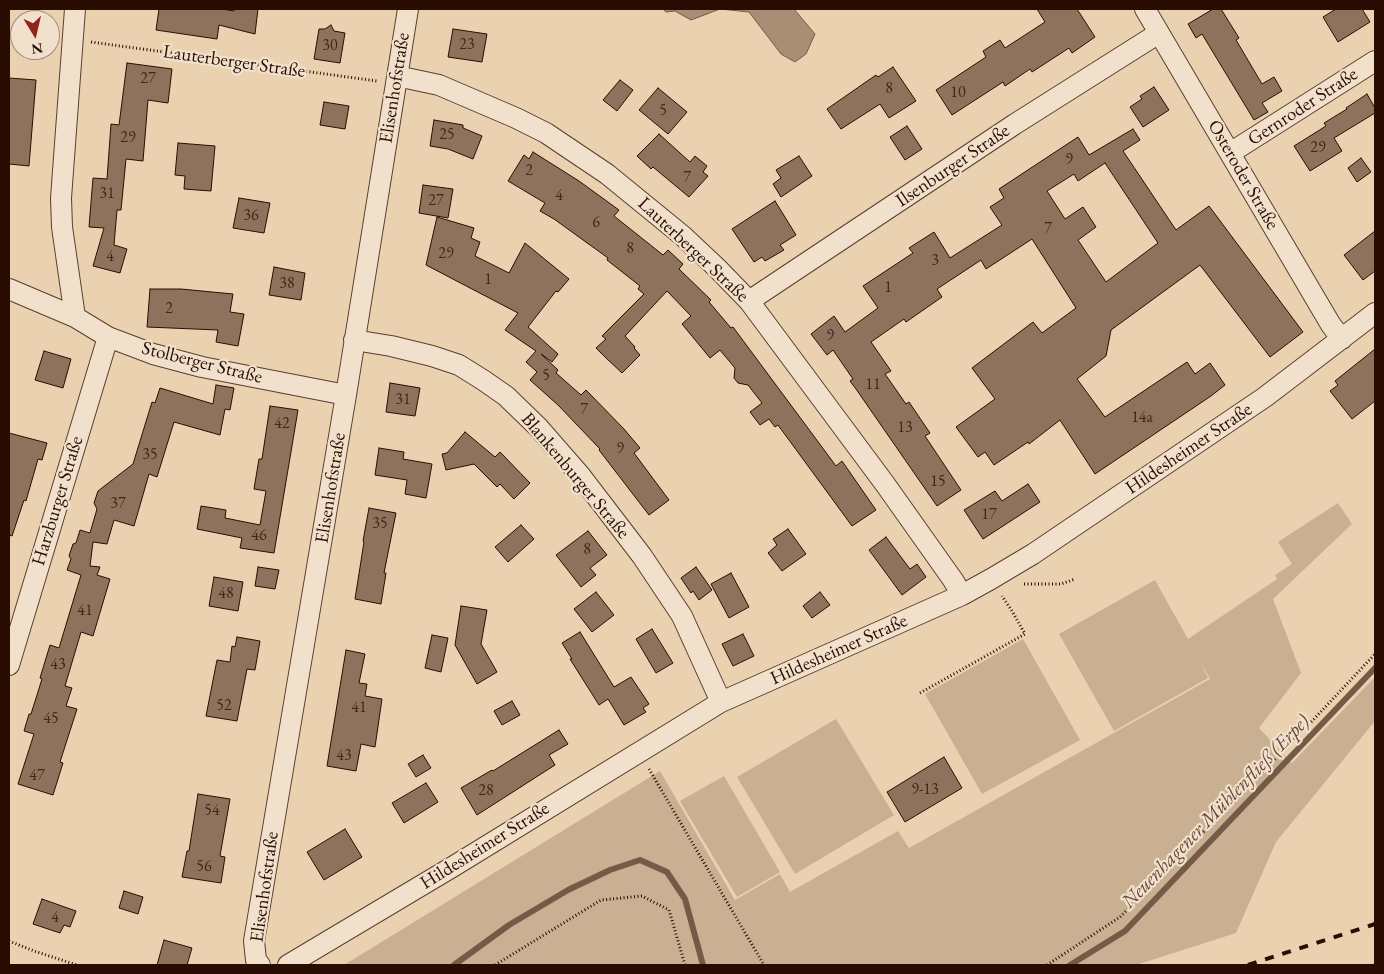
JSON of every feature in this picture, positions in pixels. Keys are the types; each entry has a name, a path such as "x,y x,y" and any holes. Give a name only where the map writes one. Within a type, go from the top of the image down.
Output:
{"street":[{"path":"75,9 61,198 62,227 75,317"},
{"name":"Elisenhofstraße","path":"260,965 256,960 254,941 346,395 408,9"},
{"name":"Osteroder Straße","path":"1145,9 1331,325 1342,339"},
{"name":"Ilsenburger Straße","path":"749,301 1015,124 1159,33"},
{"name":"Gernroder Straße","path":"1230,153 1375,60"},
{"name":"Lauterberger Straße","path":"397,80 439,85 501,111 546,133 607,174 683,236 749,301 885,484 962,595"},
{"name":"Stolberger Straße","path":"9,289 75,317 108,337 152,354 202,367 346,395"},
{"name":"Hildesheimer Straße","path":"288,965 454,866 721,702 962,595 1033,554 1265,397 1375,313"},
{"name":"Harzburger Straße","path":"9,665 108,337"},
{"name":"Blankenburger Straße","path":"354,340 391,346 432,356 458,365 506,396 545,435 580,475 642,556 682,616 721,702"}],"path":[{"name":"Lauterberger Straße","path":"73,40 397,80"},
{"path":"1016,587 1024,584 1061,584 1075,579"},
{"path":"920,693 1025,634 1001,594 1008,591"},
{"path":"1047,965 1120,917 1375,654"},
{"path":"638,752 764,965"},
{"path":"495,965 601,900 642,896 669,910 685,965"},
{"path":"9,941 77,965"}],"shaded area":[{"path":"663,9 720,9 691,20 675,11 666,12"},
{"path":"720,9 794,9 815,34 806,54 795,62 781,54 749,12"},
{"path":"1338,503 1352,524 1273,599 1301,673 1259,728 1292,763 1375,677 1375,721 1276,842 1236,933 1136,965 344,965 660,771 735,900 780,874 790,892 898,831 909,848 1210,679 1200,661 1208,678 1114,731 1059,634 1155,580 1188,639 1277,579 1275,575 1292,564 1278,542"},
{"path":"1023,639 1080,740 982,794 925,694"},
{"path":"836,719 894,815 795,874 737,777"},
{"path":"724,776 780,872 737,897 680,801"}],"building":[{"path":"159,9 222,9 234,11 235,9 258,9 255,34 219,25 217,39 156,30"},
{"path":"1037,9 1077,9 1095,37 1072,53 1069,48 1032,72 1030,69 1005,86 1003,82 952,115 936,90 986,57 983,51 1000,40 1005,48 1045,22"},
{"path":"1213,9 1221,9 1239,38 1236,40 1262,84 1274,77 1282,91 1262,103 1268,112 1254,120 1202,34 1196,38 1188,24"},
{"path":"1336,9 1362,9 1370,22 1338,42 1323,17"},
{"path":"331,25 334,31 345,33 340,63 314,59 319,29 325,29"},
{"path":"453,29 487,34 482,62 448,57"},
{"path":"127,63 172,69 168,103 148,100 143,161 126,159 121,210 117,210 114,245 127,249 120,273 93,266 104,228 89,227 93,178 107,179 111,124 119,125"},
{"path":"893,67 916,101 889,118 880,104 841,129 827,109 876,75 878,77"},
{"path":"9,78 36,80 29,166 9,164"},
{"path":"620,80 633,90 617,111 603,100"},
{"path":"1154,87 1169,110 1143,127 1130,107 1142,99 1140,96"},
{"path":"658,88 687,112 668,134 639,110"},
{"path":"1367,94 1375,108 1375,113 1334,138 1342,151 1310,171 1294,146 1326,126 1324,123"},
{"path":"324,102 349,106 345,129 320,125"},
{"path":"434,120 463,125 463,128 482,136 473,159 448,149 430,146"},
{"path":"907,126 922,149 905,160 890,137"},
{"path":"1133,129 1140,140 1123,151 1176,230 1209,206 1303,332 1270,357 1200,265 1111,330 1106,356 1077,379 1105,417 1187,362 1195,374 1210,363 1225,385 1095,474 1060,420 1029,444 1028,442 994,465 985,452 978,457 956,427 995,399 972,368 1033,322 1042,333 1076,308 1032,239 986,269 981,260 937,289 942,297 906,322 904,319 871,342 891,371 885,374 906,404 909,402 930,433 925,436 961,490 937,506 850,381 853,379 833,350 827,355 811,334 834,316 845,332 878,308 863,286 913,253 909,248 934,232 950,258 1002,225 990,207 1004,198 999,189 1078,137 1089,155","holes":["1105,163 1158,243 1106,282 1078,240 1096,227 1083,207 1065,219 1047,191 1074,174 1078,181"]},
{"path":"659,134 690,162 695,156 707,166 703,172 708,176 689,197 653,167 651,169 637,156"},
{"path":"178,143 215,146 211,191 184,189 185,176 175,175"},
{"path":"533,152 579,181 619,210 614,216 663,255 668,250 683,264 679,269 711,300 709,302 731,328 733,327 836,466 842,461 876,510 852,526 778,425 775,427 769,419 760,425 750,412 762,403 748,385 738,383 734,378 735,368 720,350 710,358 682,324 691,316 667,291 625,336 640,355 622,373 596,348 606,339 602,336 644,294 638,289 640,286 607,260 608,258 540,211 545,203 508,181 524,155 529,159"},
{"path":"799,156 812,176 781,197 773,184 781,178 776,170"},
{"path":"1361,158 1371,172 1357,182 1348,168"},
{"path":"423,185 453,189 448,218 419,213"},
{"path":"239,198 270,203 264,233 233,228"},
{"path":"775,201 796,235 780,245 784,250 765,261 762,257 754,262 732,229"},
{"path":"437,217 474,228 471,238 480,242 475,256 509,273 525,243 569,279 558,292 556,291 528,327 558,354 552,362 541,354 558,370 556,373 581,395 586,390 640,448 634,453 669,500 649,515 600,449 558,405 530,380 537,372 526,362 536,351 505,330 518,313 426,265"},
{"path":"1375,231 1375,271 1363,280 1344,255"},
{"path":"274,267 305,273 301,300 269,295"},
{"path":"150,289 181,289 233,294 230,312 244,314 238,346 216,342 218,330 147,327"},
{"path":"1375,349 1375,401 1352,419 1330,391 1338,385 1335,381"},
{"path":"44,351 71,359 63,388 35,380"},
{"path":"390,383 420,388 415,416 386,412"},
{"path":"216,385 234,388 230,410 225,409 220,435 174,422 157,477 149,474 134,526 114,520 107,544 93,542 90,566 100,567 97,575 110,579 93,636 81,632 65,686 72,688 66,706 77,709 60,762 63,763 53,795 18,784 34,734 24,731 29,714 31,714 42,679 40,678 50,645 59,648 81,575 67,570 71,559 69,556 80,530 90,533 97,509 94,503 98,491 133,464 152,402 155,403 160,388 213,404"},
{"path":"270,406 298,410 274,553 240,548 242,538 197,529 201,506 226,510 225,518 260,525 266,491 254,489 259,459 262,459"},
{"path":"465,432 495,457 500,452 530,483 514,499 500,484 497,487 474,464 446,470 442,454 447,453"},
{"path":"9,433 47,443 42,460 38,459 26,501 24,500 12,536 9,535"},
{"path":"379,448 404,452 403,459 432,464 426,498 405,494 407,480 375,475"},
{"path":"1028,484 1040,502 983,539 964,510 995,491 1002,501"},
{"path":"369,508 396,513 384,573 386,573 381,604 355,599"},
{"path":"521,525 534,539 508,562 495,547"},
{"path":"788,529 806,554 782,571 768,553 777,545 773,539"},
{"path":"588,531 607,555 590,568 596,575 581,587 556,555"},
{"path":"886,537 910,569 917,564 926,577 902,595 869,550"},
{"path":"258,567 279,570 275,589 255,586"},
{"path":"696,567 712,590 699,600 693,591 691,593 681,578"},
{"path":"731,573 749,607 729,618 711,584"},
{"path":"214,577 243,582 238,611 209,606"},
{"path":"596,592 614,615 592,632 574,609"},
{"path":"820,592 830,605 812,618 803,606"},
{"path":"461,606 487,610 481,644 497,672 477,684 455,645"},
{"path":"652,629 673,663 656,673 636,639"},
{"path":"580,632 614,687 631,677 649,704 643,708 646,712 624,725 608,699 599,705 562,643"},
{"path":"743,634 754,656 733,666 722,644"},
{"path":"432,635 448,638 441,672 425,668"},
{"path":"237,637 260,641 255,670 247,669 237,721 206,716 217,660 230,662 232,646 235,647"},
{"path":"346,650 365,654 359,683 367,684 365,696 382,699 375,747 361,744 356,771 327,766"},
{"path":"512,701 520,715 502,725 494,711"},
{"path":"559,730 568,744 549,755 555,765 477,815 461,788 493,771"},
{"path":"423,755 431,768 416,777 408,764"},
{"path":"944,757 962,788 905,822 887,792"},
{"path":"426,783 438,802 404,823 392,803"},
{"path":"198,794 230,799 220,856 225,857 221,883 182,877 187,851 189,851"},
{"path":"345,829 362,857 324,880 307,852"},
{"path":"124,891 143,897 138,914 119,908"},
{"path":"42,899 76,911 70,927 64,925 60,933 33,924"},
{"path":"164,940 192,948 187,965 157,965"}],"waterway":[{"name":"Neuenhagener Mühlenfließ (Erpe)","path":"1070,965 1125,931 1375,668"},
{"path":"454,965 509,925 568,890 610,870 640,860 667,872 685,899 703,965"}],"tram line":[{"path":"1370,965 1375,964"}],"railway":[{"path":"1248,965 1375,924"}]}
